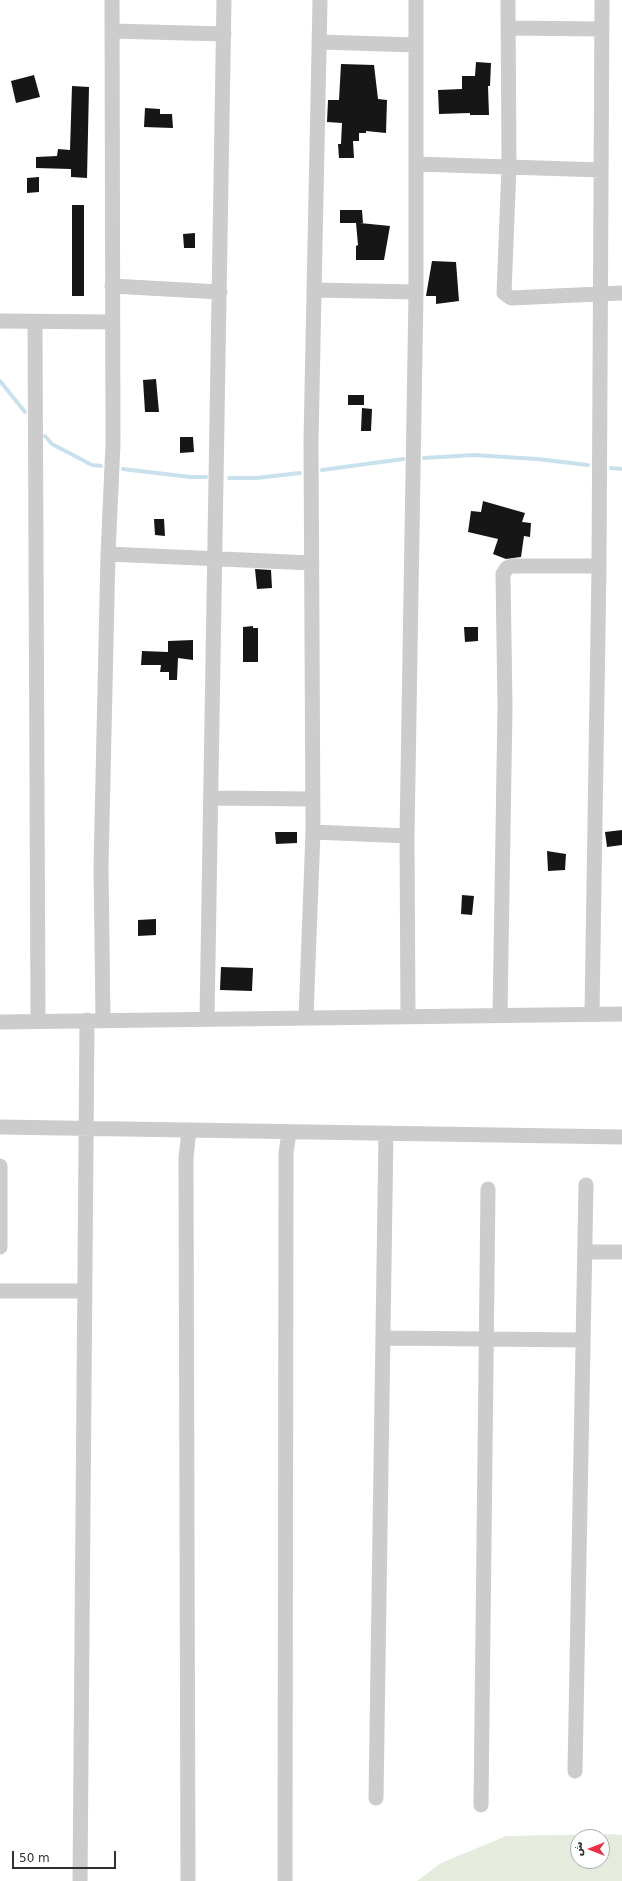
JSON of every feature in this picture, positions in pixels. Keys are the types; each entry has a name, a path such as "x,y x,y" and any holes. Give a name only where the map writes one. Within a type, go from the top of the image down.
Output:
{"street":[{"path":"103,1020 101,867 108,554 113,444 112,0"},
{"path":"207,1019 216,560 224,0"},
{"path":"306,1018 313,832 311,441 320,0"},
{"path":"408,1016 407,836 416,292 416,0"},
{"path":"508,0 509,167 504,293 511,298 600,293 622,294"},
{"path":"592,1014 599,566 602,0"},
{"path":"508,28 602,29"},
{"path":"112,31 224,34"},
{"path":"319,42 416,45"},
{"path":"416,164 601,170"},
{"path":"112,286 220,292"},
{"path":"314,290 416,292"},
{"path":"0,321 112,322"},
{"path":"35,322 38,1021"},
{"path":"108,554 216,560 312,563"},
{"path":"500,1015 505,707 503,574 507,568 512,566 599,566"},
{"path":"212,798 313,799"},
{"path":"313,832 407,836"},
{"path":"0,1022 622,1014"},
{"path":"80,1881 87,1020"},
{"path":"0,1127 622,1137"},
{"path":"188,1881 186,1158 189,1130"},
{"path":"285,1881 286,1153 289,1132"},
{"path":"376,1798 386,1133"},
{"path":"0,1166 0,1247"},
{"path":"575,1771 586,1185"},
{"path":"481,1805 488,1188"},
{"path":"584,1252 622,1252"},
{"path":"0,1291 85,1291"},
{"path":"383,1338 583,1340"}],"green space":[{"path":"610,1834 622,1835 622,1881 417,1881 441,1863 506,1836 570,1835 570,1869 610,1869"}],"building":[{"path":"476,62 491,63 490,86 488,86 489,115 470,115 470,113 439,114 438,90 462,89 462,76 475,76"},
{"path":"341,64 374,65 378,99 387,100 386,133 366,131 366,133 359,133 359,141 353,141 354,158 339,158 338,144 341,144 342,123 327,122 328,100 339,100"},
{"path":"34,75 40,97 16,103 11,81"},
{"path":"72,86 89,87 87,178 71,177 71,169 36,168 36,157 57,156 58,149 70,150"},
{"path":"145,108 160,109 160,114 172,114 173,128 144,127"},
{"path":"39,177 39,192 27,193 27,178"},
{"path":"72,205 84,205 84,296 72,296"},
{"path":"340,210 362,210 363,223 360,223 390,226 384,260 356,260 356,246 358,245 356,223 340,223"},
{"path":"195,233 195,248 184,248 183,234"},
{"path":"432,261 456,262 459,301 436,304 436,296 426,296"},
{"path":"156,379 159,412 145,412 143,380"},
{"path":"348,395 364,395 364,405 348,405"},
{"path":"362,408 372,409 371,431 361,431"},
{"path":"180,437 193,437 194,452 180,453"},
{"path":"483,501 525,513 522,522 531,523 530,537 524,536 521,557 506,559 493,554 498,539 468,532 471,511 481,512"},
{"path":"154,519 164,519 165,536 155,535"},
{"path":"255,569 271,570 272,588 257,589"},
{"path":"253,626 253,628 258,628 258,662 243,662 243,627"},
{"path":"464,627 478,627 478,641 465,642"},
{"path":"193,640 193,660 178,658 177,680 169,680 169,672 160,672 161,665 141,665 142,651 168,652 168,641"},
{"path":"622,830 622,845 607,847 605,832"},
{"path":"275,832 297,832 297,843 276,844"},
{"path":"547,851 566,854 565,870 548,871"},
{"path":"462,895 474,896 472,915 461,914"},
{"path":"156,919 156,935 138,936 138,920"},
{"path":"221,967 253,968 252,991 220,990"}],"waterway":[{"path":"0,381 25,412"},
{"path":"45,436 52,444 92,465 101,466"},
{"path":"424,458 473,455 537,459 588,465"},
{"path":"322,470 403,459"},
{"path":"611,468 622,469"},
{"path":"123,469 190,477 206,477"},
{"path":"229,478 256,478 300,473"}]}
